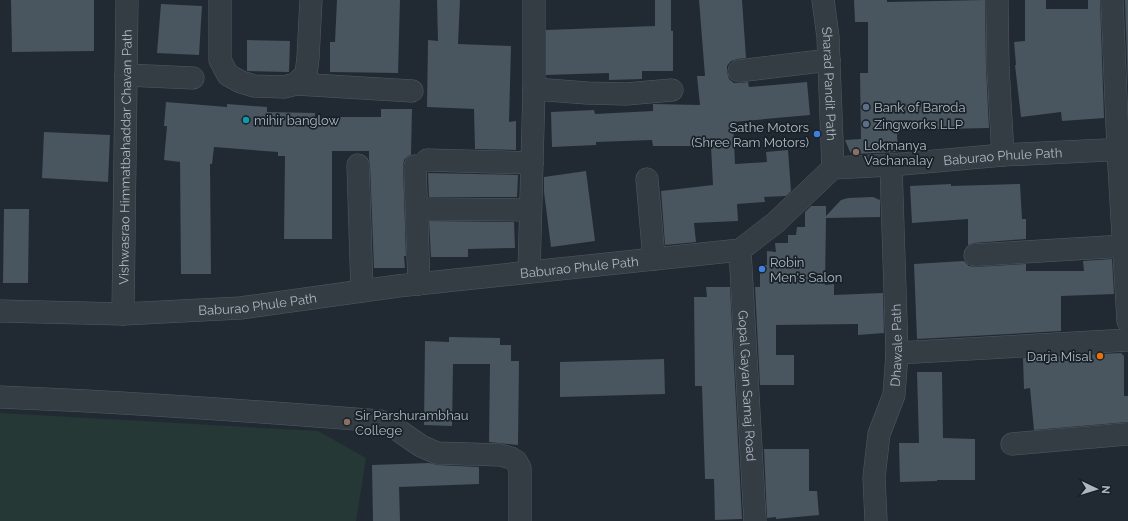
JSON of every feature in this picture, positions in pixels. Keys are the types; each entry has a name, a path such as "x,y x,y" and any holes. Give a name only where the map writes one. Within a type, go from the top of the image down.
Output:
{"street":[{"name":"Vishwasrao Himmatbahaddar Chavan Path","path":"123,314 128,0"},
{"path":"220,0 220,60 228,75 241,82 254,86 284,87 296,84 412,91"},
{"path":"296,84 306,74 311,0"},
{"path":"529,272 534,89 534,0"},
{"name":"Sharad Pandit Path","path":"823,0 828,37 833,168"},
{"path":"997,0 998,68 1003,155"},
{"path":"1112,0 1123,149 1124,246 1128,321"},
{"path":"739,71 829,60"},
{"path":"126,75 193,78"},
{"path":"534,89 618,94 672,90"},
{"name":"Baburao Phule Path","path":"833,168 891,165 1003,155 1123,149"},
{"path":"419,284 421,163 532,163"},
{"path":"358,165 362,291"},
{"name":"Dhawale Path","path":"876,521 874,477 879,434 894,395 897,353 891,165"},
{"path":"740,250 775,223 833,168"},
{"path":"647,179 654,259"},
{"path":"430,209 530,210"},
{"path":"975,255 1124,246"},
{"name":"Baburao Phule Path","path":"0,312 123,314 240,308 419,284 740,250"},
{"name":"Gopal Gayan Samaj Road","path":"740,250 755,521"},
{"path":"897,353 1128,340"},
{"path":"0,398 194,407 380,421 395,428 421,446 437,453 500,455 516,461 520,468 520,521"},
{"path":"1012,444 1128,434"}],"green space":[{"path":"0,413 318,431 366,458 356,521 0,521"}],"building":[{"path":"11,0 94,0 94,51 12,52"},
{"path":"337,0 400,0 398,73 330,72 330,42 335,42"},
{"path":"437,0 460,0 458,44 511,46 509,122 516,121 516,150 475,149 474,109 427,107 428,40 438,41"},
{"path":"655,0 671,0 673,71 642,71 642,79 609,80 609,73 546,75 546,30 655,26"},
{"path":"699,0 742,0 746,58 731,61 727,66 729,79 734,83 748,82 749,87 807,82 810,115 733,122 735,164 767,162 766,152 788,150 791,191 786,196 764,197 765,202 737,204 738,221 694,223 696,242 665,245 661,191 713,185 711,146 653,146 652,140 596,142 596,145 552,147 551,112 594,110 595,114 653,111 653,104 700,105 697,76 705,76"},
{"path":"854,0 887,0 887,2 985,0 989,128 899,130 899,134 897,134 898,152 853,154 850,152 845,140 861,139 860,73 868,73 868,22 855,22"},
{"path":"1025,0 1046,0 1046,9 1088,9 1088,0 1100,0 1104,118 1062,121 1061,112 1021,117 1014,42 1025,41"},
{"path":"1125,0 1128,0 1128,87"},
{"path":"161,4 202,6 199,55 157,53"},
{"path":"247,40 290,41 289,72 247,71"},
{"path":"166,102 227,107 227,104 267,107 267,112 315,113 315,117 381,117 381,109 412,109 411,155 404,160 403,166 406,256 404,256 405,268 374,268 369,151 332,151 332,239 284,239 285,156 278,156 278,152 214,147 212,164 210,164 211,274 181,274 180,162 164,160 167,126 164,126"},
{"path":"44,132 110,135 108,182 42,178"},
{"path":"586,171 595,241 551,247 544,192 544,177"},
{"path":"428,173 518,175 517,197 429,197"},
{"path":"951,184 951,186 1020,184 1022,219 1026,219 1026,239 974,243 968,245 968,219 912,223 910,186"},
{"path":"873,197 880,200 880,217 826,218 825,285 834,284 834,295 883,293 884,333 858,335 858,324 776,325 776,355 794,355 794,385 760,385 755,287 760,287 760,265 767,265 767,251 776,252 775,243 788,243 788,235 796,235 797,227 805,227 805,212 811,206 826,206 826,216 841,200 848,198"},
{"path":"4,209 29,209 28,283 3,283"},
{"path":"429,221 514,222 515,248 468,249 468,257 431,257"},
{"path":"1112,259 1114,294 1061,296 1061,331 917,339 914,264 964,261 969,266 975,267 1026,264 1026,271 1084,271 1083,261"},
{"path":"706,287 730,287 742,519 715,520 714,479 705,479 702,386 695,386 694,297 707,297"},
{"path":"449,337 500,338 500,345 511,345 511,361 519,361 518,445 489,442 490,364 453,364 452,426 424,425 425,341 449,342"},
{"path":"1121,353 1124,356 1124,396 1128,396 1128,422 1034,430 1030,388 1024,389 1023,358"},
{"path":"664,359 665,394 560,397 560,362"},
{"path":"917,372 942,372 943,438 975,439 975,480 900,482 899,443 919,443"},
{"path":"764,449 809,449 809,491 817,491 819,515 776,519 776,517 767,518"},
{"path":"429,463 437,465 479,467 479,484 399,487 400,521 373,521 372,465"}],"place":[{"name":"Bank of Baroda","path":"866,107"},
{"name":"mihir banglow","path":"246,120"},
{"name":"Zingworks LLP","path":"866,124"},
{"name":"Sathe Motors (Shree Ram Motors)","path":"817,134"},
{"name":"Lokmanya Vachanalay","path":"856,152"},
{"name":"Robin Men's Salon","path":"762,269"},
{"name":"Darja Misal","path":"1100,356"},
{"name":"Sir Parshurambhau College","path":"347,422"}]}
